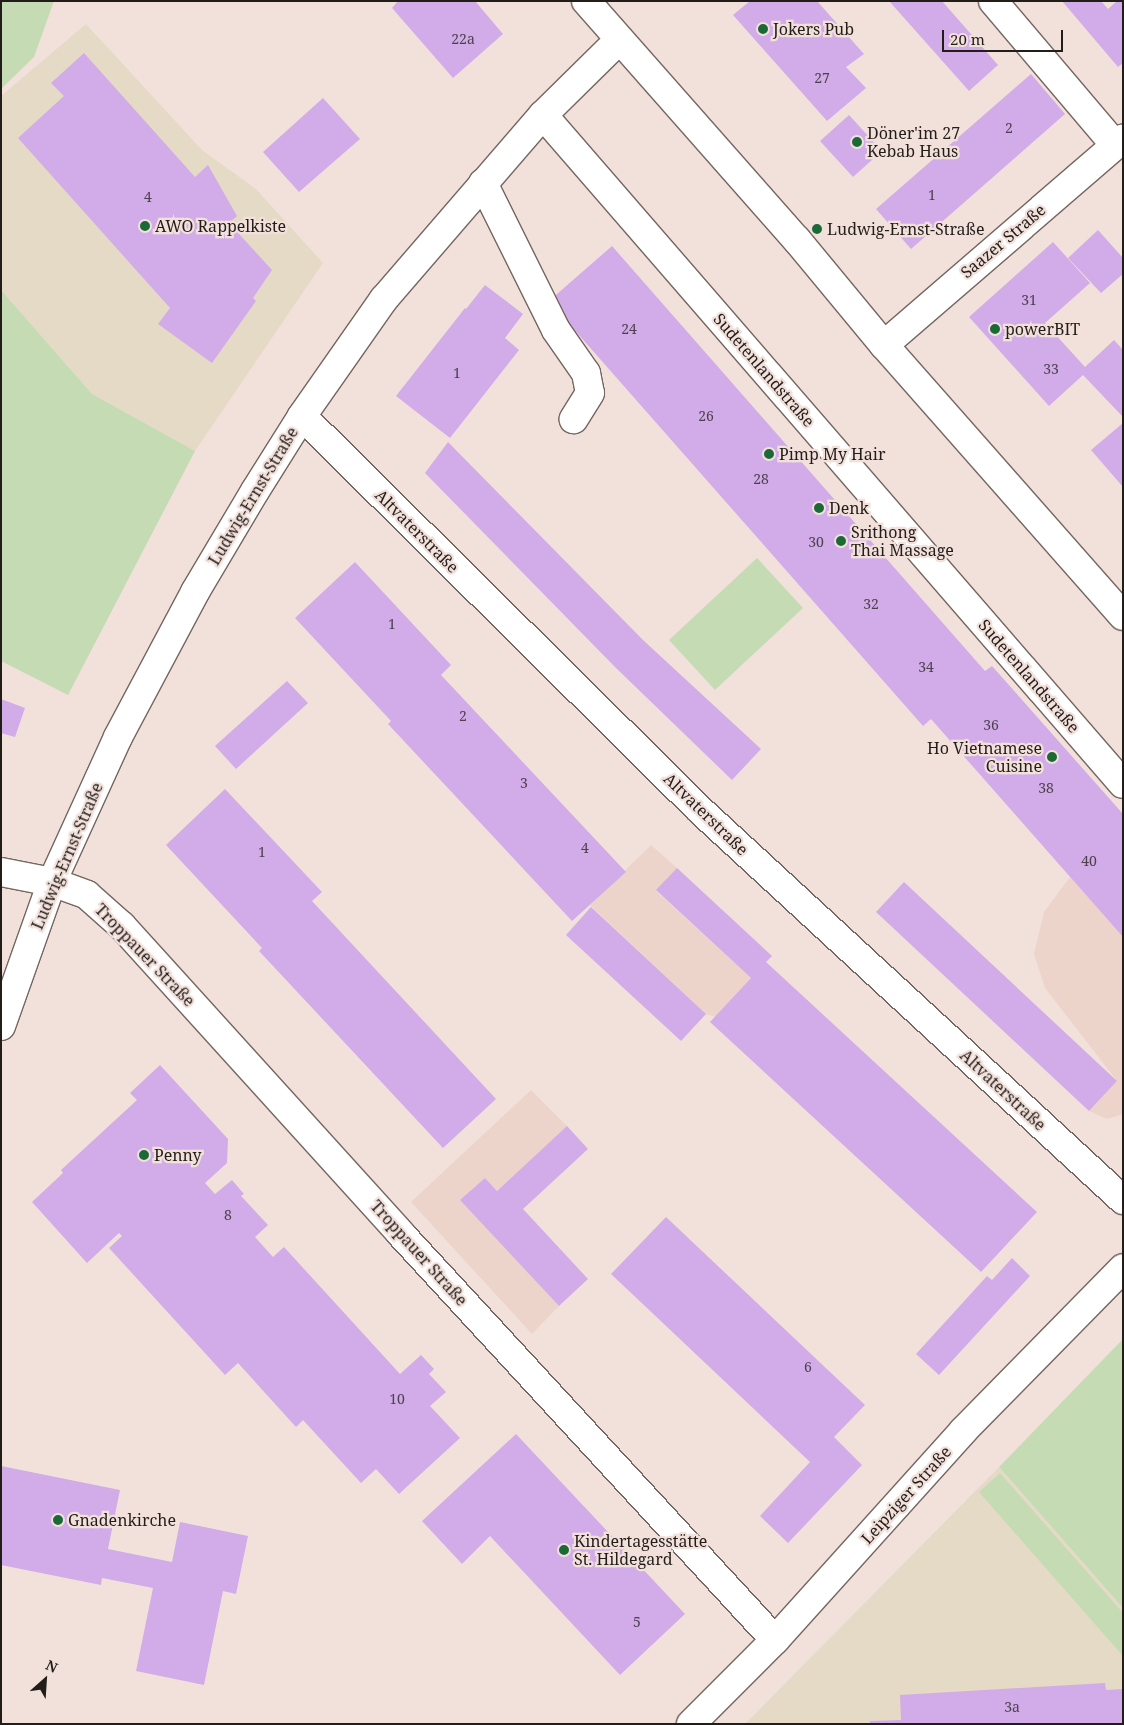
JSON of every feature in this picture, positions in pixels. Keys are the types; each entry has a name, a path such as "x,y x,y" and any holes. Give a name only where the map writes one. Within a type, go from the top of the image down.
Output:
{"street":[{"path":"586,1 797,240 884,345 1123,616"},
{"path":"993,1 1119,142"},
{"name":"Ludwig-Ernst-Straße","path":"1,1026 52,882 118,737 195,592 302,416 384,299 543,114 619,40"},
{"name":"Sudetenlandstraße","path":"543,114 1123,784"},
{"name":"Saazer Straße","path":"884,345 1119,142"},
{"path":"483,183 556,330 586,373 590,394 574,419"},
{"name":"Altvaterstraße","path":"302,416 701,811 1123,1200"},
{"name":"Troppauer Straße","path":"1,872 52,882 87,895 122,926 406,1240 775,1640"},
{"name":"Leipziger Straße","path":"691,1724 775,1640 963,1431 1123,1268"}],"shaded area":[{"name":"AWO Rappelkiste","path":"86,24 202,150 256,189 323,263 195,451 92,394 1,290 1,96"},
{"path":"651,845 677,868 656,891 751,978 715,1017 706,1014 590,905"},
{"path":"1070,877 1123,937 1123,1114 1107,1119 1089,1111 1117,1081 1045,988 1034,954 1044,912"},
{"path":"531,1090 567,1126 497,1191 485,1178 461,1200 559,1306 532,1334 411,1202"},
{"path":"999,1467 1123,1608 1123,1724 745,1724"}],"green space":[{"path":"1,1 54,1 34,57 1,89"},
{"path":"1,290 92,394 195,451 68,695 1,661"},
{"path":"757,558 803,608 715,690 669,640"},
{"path":"1123,1339 1123,1608 999,1467"},
{"path":"1000,1473 1123,1613 1123,1656 979,1492"}],"building":[{"path":"398,1 475,1 503,34 453,78 392,8"},
{"path":"750,1 817,1 864,54 846,67 866,88 827,121 733,15"},
{"path":"889,1 942,1 998,65 969,91"},
{"path":"1062,1 1101,1 1108,9 1117,1 1123,1 1123,63 1118,67"},
{"path":"84,53 195,177 208,165 237,216 229,223 272,270 253,298 256,301 212,363 158,324 170,308 18,138 64,96 51,83"},
{"path":"1031,74 1065,114 911,249 876,209"},
{"path":"323,98 360,139 299,192 263,152"},
{"path":"849,115 882,151 853,177 820,141"},
{"path":"1098,230 1123,258 1123,274 1101,293 1068,258"},
{"path":"1053,242 1090,283 1045,323 1085,367 1114,340 1123,350 1123,417 1083,375 1049,406 969,317"},
{"path":"612,246 985,671 992,666 1123,814 1123,937 931,719 923,726 549,301"},
{"path":"485,285 523,314 505,338 519,350 450,438 396,396"},
{"path":"1123,423 1123,487 1091,450"},
{"path":"448,442 643,640 761,749 732,780 616,668 425,473"},
{"path":"355,562 451,665 441,675 626,872 572,921 388,724 391,721 295,618"},
{"path":"287,681 308,703 236,769 215,746"},
{"path":"1,699 25,708 15,737 1,733"},
{"path":"225,789 322,892 312,901 496,1099 443,1148 259,951 262,948 166,845"},
{"path":"677,868 772,956 766,962 1037,1212 981,1272 710,1022 751,978 656,890"},
{"path":"904,882 1117,1081 1089,1111 876,912"},
{"path":"591,907 706,1014 681,1041 566,935"},
{"path":"160,1065 228,1139 227,1163 205,1183 215,1194 232,1180 244,1194 241,1196 268,1225 255,1237 273,1257 284,1247 400,1374 421,1355 434,1369 429,1374 446,1392 430,1406 460,1438 399,1494 376,1469 361,1483 303,1420 296,1427 238,1363 225,1375 109,1248 122,1236 119,1233 87,1263 32,1202 63,1173 61,1170 137,1100 130,1093"},
{"path":"567,1126 588,1149 523,1209 588,1279 559,1306 460,1200 485,1178 497,1191"},
{"path":"666,1217 865,1405 834,1437 862,1465 788,1543 760,1516 810,1462 611,1274"},
{"path":"1012,1258 1030,1276 939,1375 916,1354 987,1276 992,1280"},
{"name":"Kindertagesstätte St. Hildegard","path":"516,1434 685,1614 620,1675 490,1536 462,1564 422,1521"},
{"path":"1,1466 120,1490 108,1549 172,1562 180,1522 248,1536 236,1594 223,1591 204,1685 136,1671 153,1588 102,1578 101,1585 1,1565"},
{"path":"1105,1683 1106,1690 1123,1689 1123,1724 870,1724 870,1721 901,1720 900,1695"}],"place":[{"name":"Jokers Pub","path":"763,29"},
{"name":"Döner'im 27 Kebab Haus","path":"857,142"},
{"name":"AWO Rappelkiste","path":"145,226"},
{"name":"Ludwig-Ernst-Straße","path":"817,229"},
{"name":"powerBIT","path":"995,329"},
{"name":"Pimp My Hair","path":"769,454"},
{"name":"Denk","path":"819,508"},
{"name":"Srithong Thai Massage","path":"841,541"},
{"name":"Ho Vietnamese Cuisine","path":"1052,757"},
{"name":"Penny","path":"144,1155"},
{"name":"Gnadenkirche","path":"58,1520"},
{"name":"Kindertagesstätte St. Hildegard","path":"564,1550"}]}
